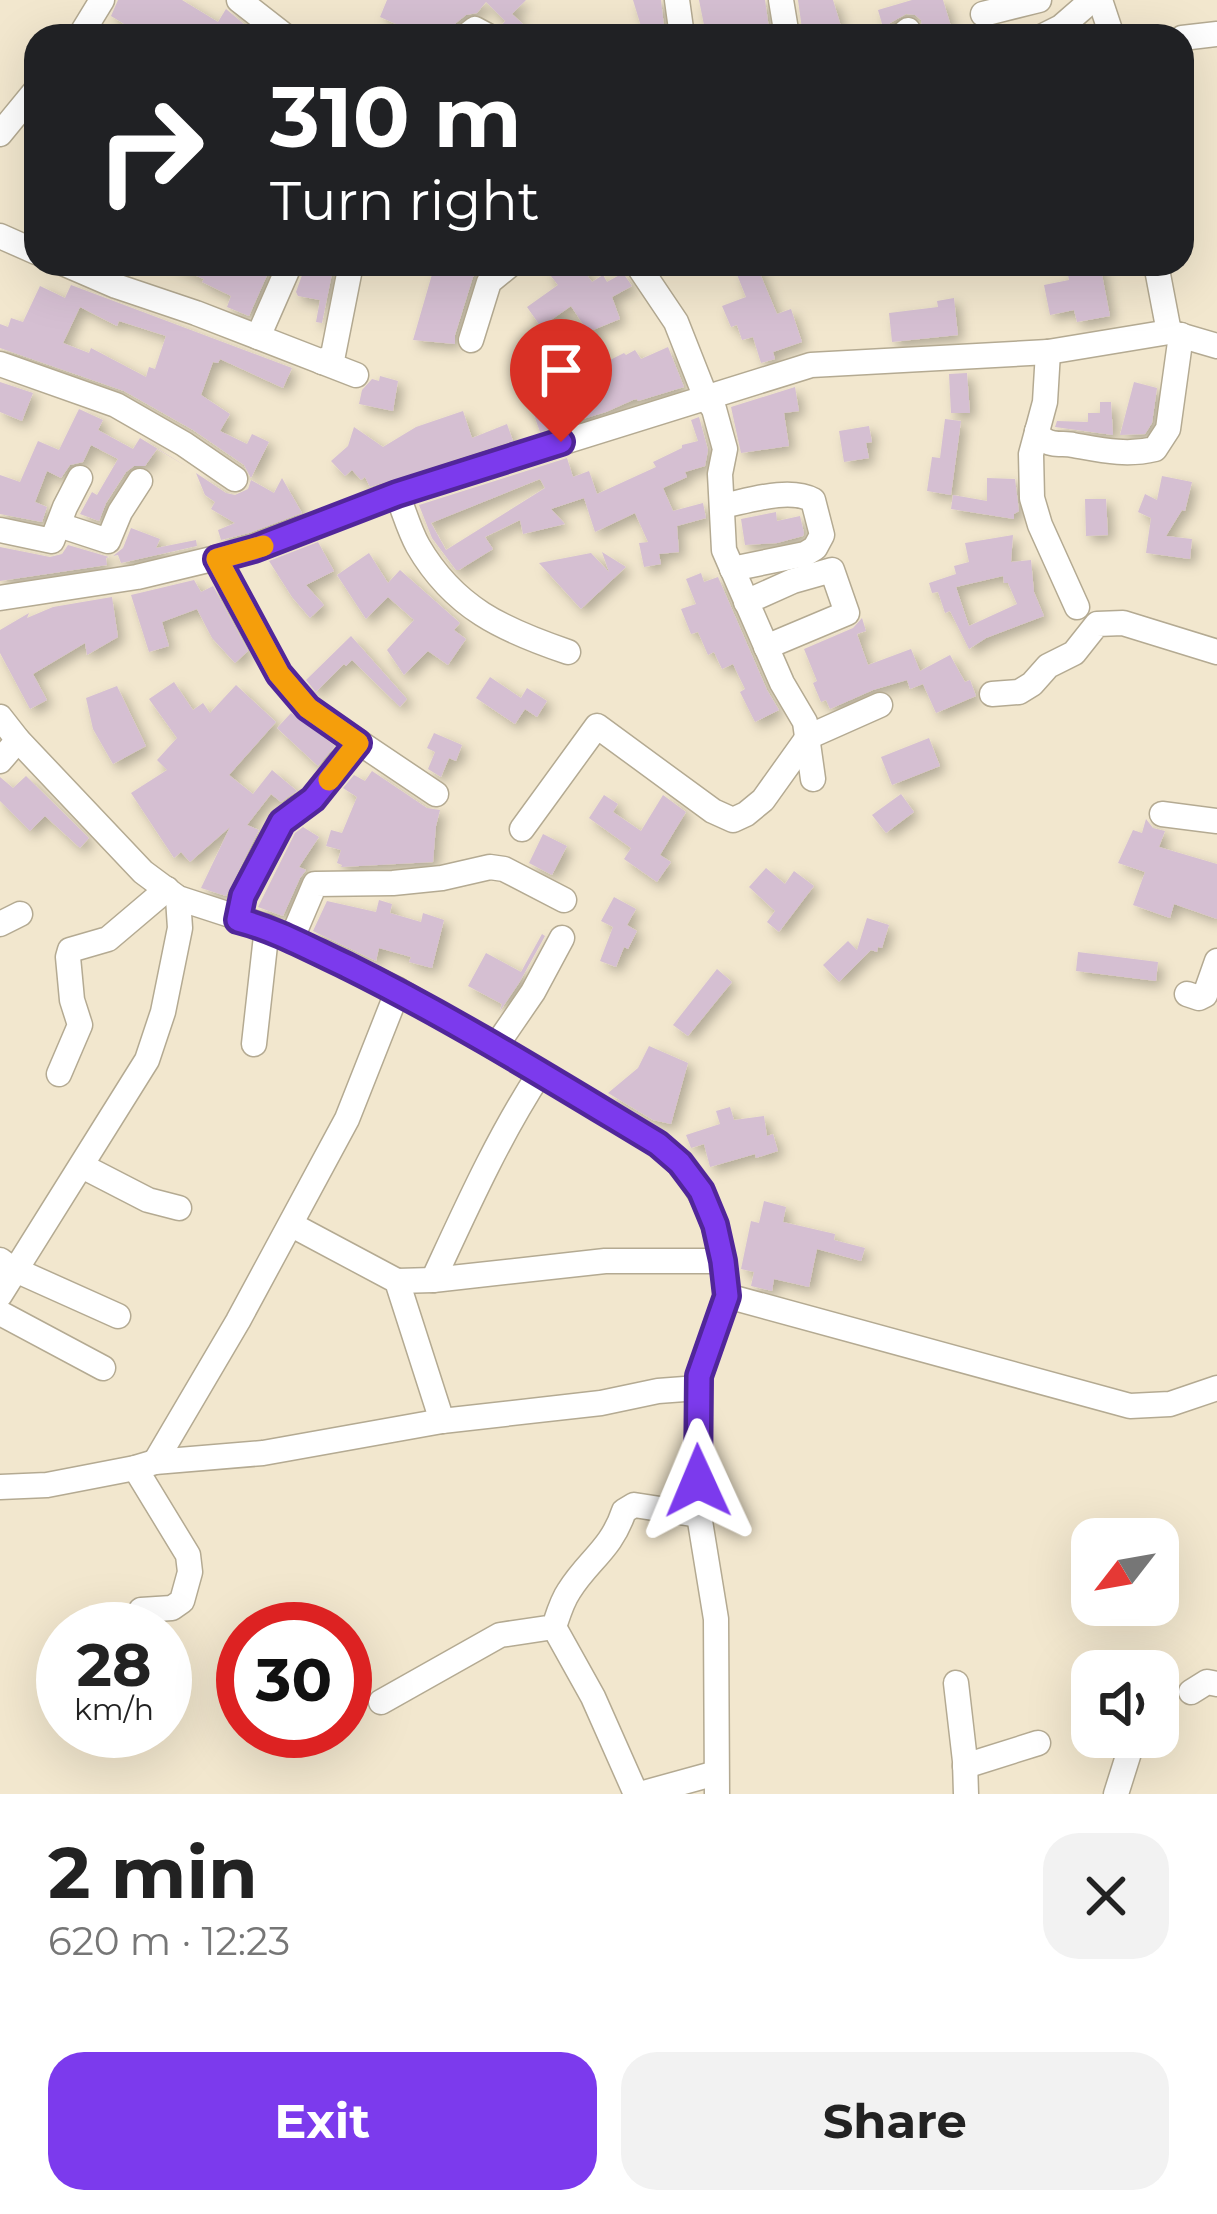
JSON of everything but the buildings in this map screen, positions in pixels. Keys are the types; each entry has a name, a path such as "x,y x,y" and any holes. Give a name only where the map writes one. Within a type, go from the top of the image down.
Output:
{"street":[{"path":"239,0 270,24"},
{"path":"983,14 1039,0"},
{"path":"1064,24 1087,4"},
{"path":"0,134 24,105"},
{"path":"93,276 356,375"},
{"path":"258,337 285,276"},
{"path":"322,362 333,356 349,276"},
{"path":"471,340 490,282 497,276"},
{"path":"645,276 676,322 714,409 725,449 720,474 724,550 782,683 805,722 813,779"},
{"path":"1037,431 1054,444 1097,451 1155,449 1168,429 1175,334 1159,276"},
{"path":"0,598 137,577 254,549 397,494 811,365 1048,352 1175,334 1217,346"},
{"path":"1048,352 1046,402 1031,454 1032,498 1077,607"},
{"path":"0,364 116,404 235,479"},
{"path":"0,530 52,541 80,478"},
{"path":"59,525 108,542 140,481"},
{"path":"397,494 417,545 460,601 518,635 568,652"},
{"path":"722,506 806,495 813,500 822,535 806,554 732,568"},
{"path":"217,559 279,674 308,708 436,794"},
{"path":"746,602 832,570 847,613 766,647"},
{"path":"992,694 1019,692 1032,684 1048,666 1074,652 1097,624 1123,623 1217,652"},
{"path":"522,829 597,726 713,811 733,820 763,800 808,737 880,705"},
{"path":"0,717 143,872 172,894 267,927 398,990 658,1144 701,1191 715,1225 727,1296 698,1388 699,1515 716,1619 717,1783 638,1794 554,1627 568,1591 603,1552 624,1511 634,1505 699,1515"},
{"path":"0,761 18,740"},
{"path":"238,920 243,896 282,822 313,799 358,743"},
{"path":"1162,814 1217,820"},
{"path":"292,938 315,884 393,883 490,867 504,869 564,900"},
{"path":"59,1074 80,1025 72,1000 70,950 109,939 172,894"},
{"path":"0,1294 8,1264 82,1166 147,1060 163,1012 180,928 172,894"},
{"path":"254,1044 267,927"},
{"path":"496,1046 562,938"},
{"path":"1187,994 1204,995 1217,961"},
{"path":"145,1465 292,1225 347,1118 398,990"},
{"path":"433,1280 477,1182 540,1073"},
{"path":"82,1166 148,1200 179,1208"},
{"path":"292,1225 397,1281 605,1261 723,1261"},
{"path":"8,1264 118,1316"},
{"path":"397,1281 442,1421"},
{"path":"727,1296 1130,1406 1170,1404 1217,1390"},
{"path":"0,1313 103,1368"},
{"path":"0,1487 46,1485 145,1465 263,1453 442,1421 698,1388"},
{"path":"145,1465 188,1555 190,1572 180,1602"},
{"path":"381,1702 500,1636 554,1627"},
{"path":"1191,1692 1207,1682 1217,1684"},
{"path":"956,1683 966,1794"},
{"path":"965,1766 1038,1743"},
{"path":"1116,1794 1127,1758"}],"slow traffic":[{"path":"263,546 217,559 279,674 308,708 358,743 329,780"}],"route":[{"path":"561,442 217,559 279,674 308,708 358,743 313,799 282,822 243,896 238,920 267,927 398,990 658,1144 680,1163 701,1191 715,1225 727,1296 699,1376 698,1481"}]}
